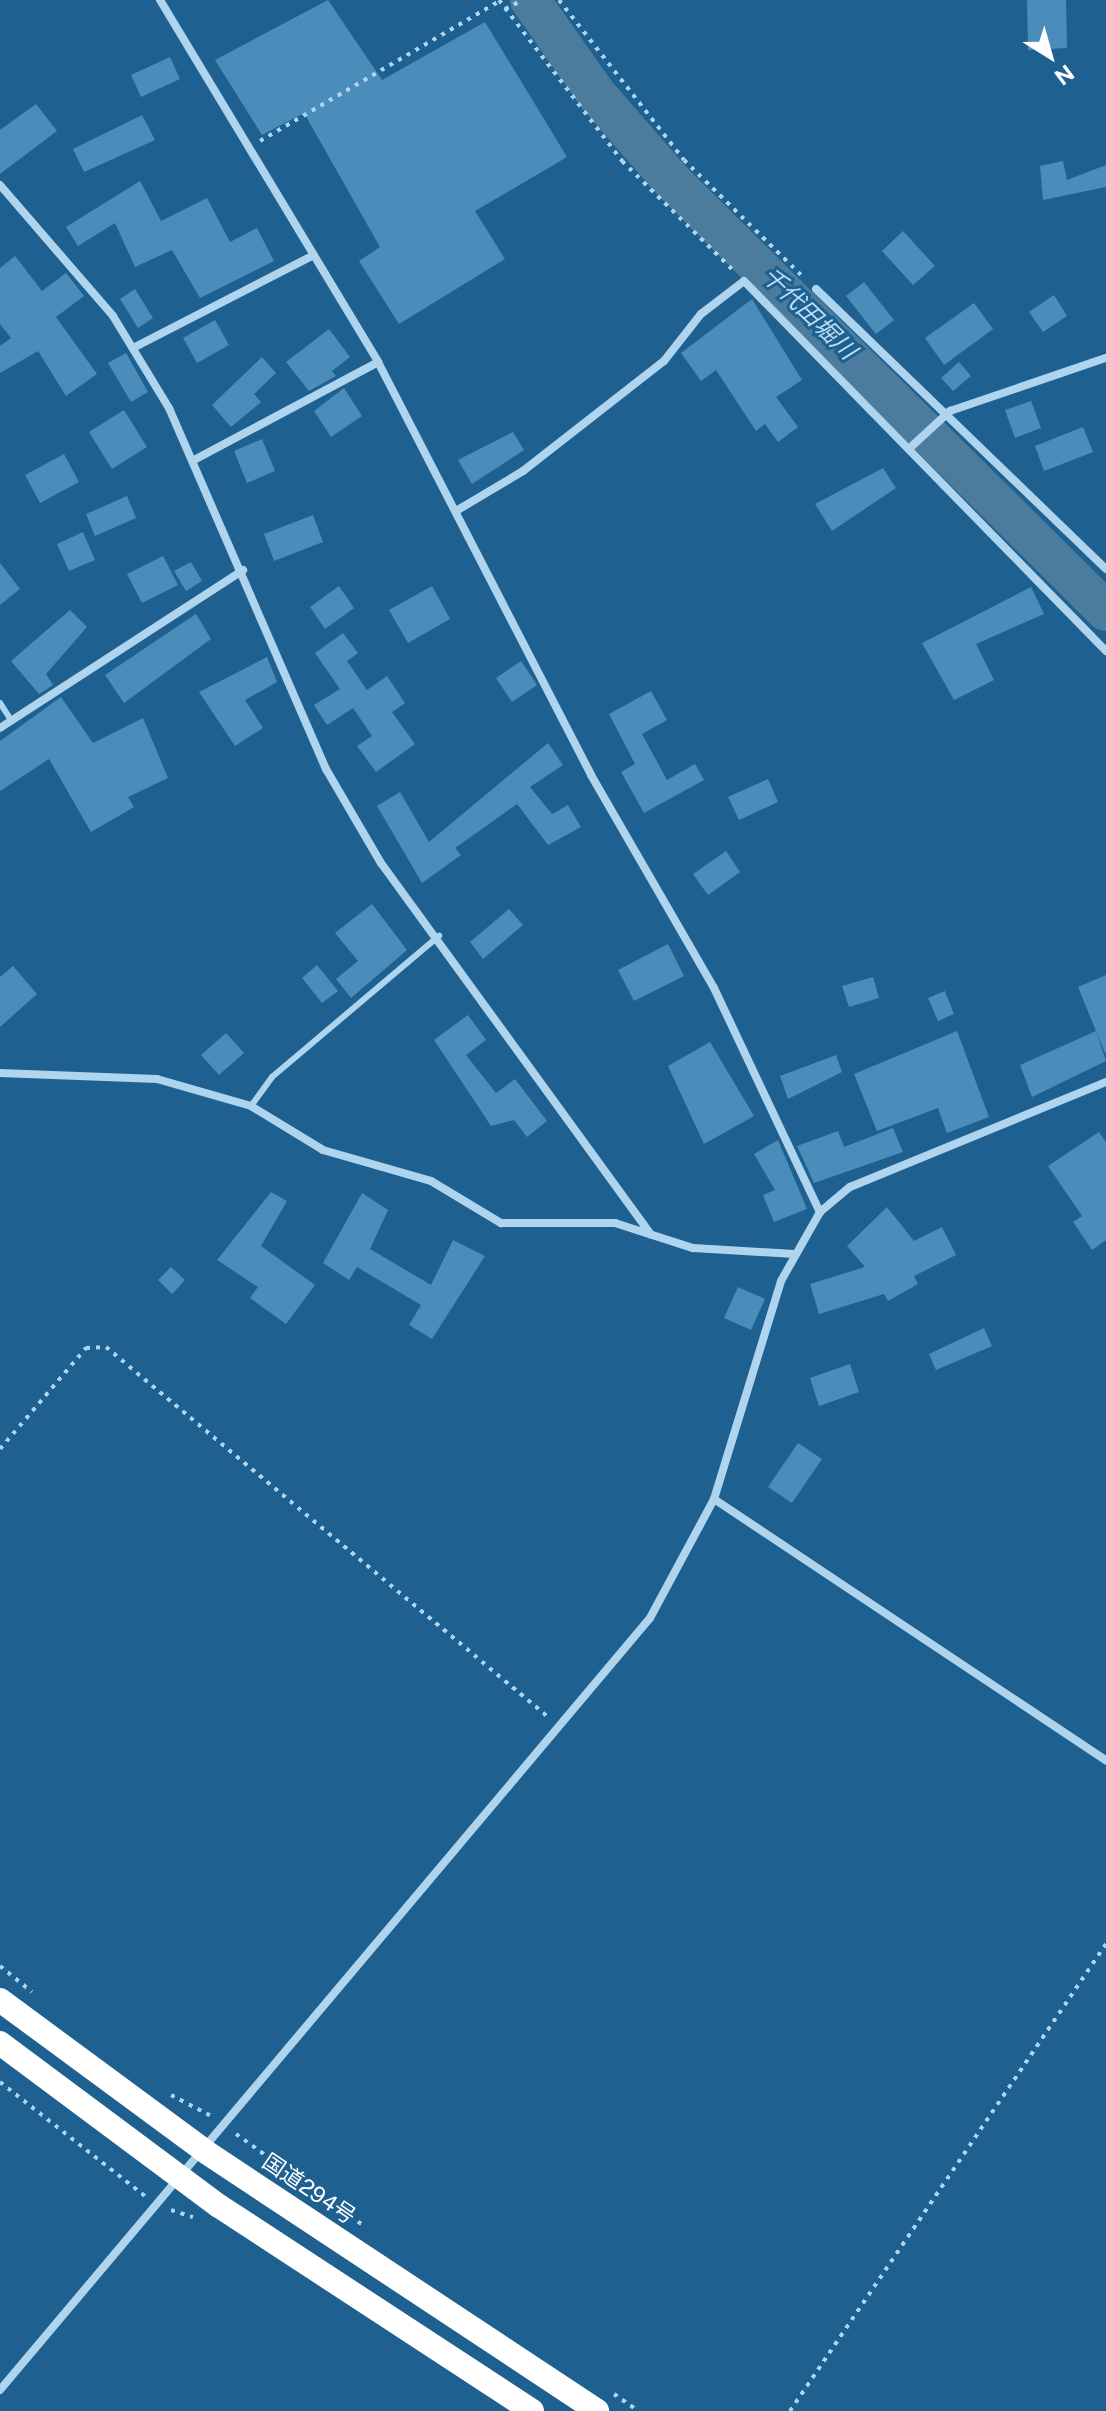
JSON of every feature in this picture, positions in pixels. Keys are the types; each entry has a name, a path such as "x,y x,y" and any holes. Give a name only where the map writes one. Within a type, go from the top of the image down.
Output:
{"highway":[{"name":"国道294号","path":"0,2000 206,2152 597,2411"},
{"path":"0,2043 182,2180 532,2411"}],"street":[{"path":"160,0 378,362 591,775 714,988 820,1212"},
{"path":"0,185 133,348 194,460 326,769 381,863 439,936 651,1234"},
{"path":"133,348 314,255"},
{"path":"456,511 523,471 664,361 701,314 744,281 912,446 1106,651"},
{"path":"816,289 950,411 1106,569"},
{"path":"912,446 950,411 1106,358"},
{"path":"194,460 378,362"},
{"path":"0,728 243,570"},
{"path":"0,1073 157,1079 251,1106 323,1150 431,1181 501,1223 615,1223 693,1248 794,1254"},
{"path":"0,2390 206,2152 562,1729 650,1618 714,1499 794,1254 820,1212 850,1187 1106,1082"},
{"path":"714,1499 1106,1760"}],"lane":[{"path":"0,703 11,720"},
{"path":"251,1106 272,1077 439,936"}],"path":[{"path":"249,148 500,0 622,161 744,281"},
{"path":"505,9 523,0"},
{"path":"559,0 684,160 816,289"},
{"path":"0,1449 86,1348 106,1347 562,1729"},
{"path":"790,2411 1106,1944"},
{"path":"0,2082 157,2206"}],"building":[{"path":"328,0 382,80 485,22 567,157 475,211 505,259 399,324 359,261 380,247 304,113 262,135 215,60"},
{"path":"1027,0 1066,0 1067,48 1028,50"},
{"path":"170,57 180,79 141,97 131,75"},
{"path":"36,104 57,131 0,174 0,130"},
{"path":"142,115 155,140 84,172 73,149"},
{"path":"1063,161 1067,180 1106,165 1106,187 1043,200 1040,166"},
{"path":"140,181 161,221 207,198 230,242 257,228 274,261 200,298 172,250 135,267 115,223 78,246 66,227"},
{"path":"903,231 935,266 913,285 882,251"},
{"path":"15,256 42,291 66,273 84,296 56,317 97,374 66,396 38,351 0,373 0,346 11,338 0,324 0,268"},
{"path":"864,282 894,320 876,334 846,296"},
{"path":"135,289 153,318 138,328 120,299"},
{"path":"1054,295 1067,316 1043,332 1029,312"},
{"path":"752,299 802,380 776,397 798,427 778,442 765,424 756,431 716,370 701,381 681,353"},
{"path":"974,303 993,329 944,365 925,338"},
{"path":"215,320 229,345 197,363 183,338"},
{"path":"329,329 350,357 332,371 336,376 309,391 286,362"},
{"path":"126,353 148,392 131,402 108,363"},
{"path":"262,357 276,373 254,394 261,402 231,427 212,405"},
{"path":"959,362 971,376 953,391 941,378"},
{"path":"344,388 362,416 331,437 314,411"},
{"path":"1031,401 1041,428 1015,438 1005,410"},
{"path":"124,410 147,447 112,469 89,432"},
{"path":"1083,427 1093,452 1044,471 1035,446"},
{"path":"513,432 524,450 472,484 458,460"},
{"path":"262,439 275,471 247,483 234,451"},
{"path":"64,454 79,482 40,503 25,475"},
{"path":"883,468 896,488 832,531 815,504"},
{"path":"127,496 136,518 95,536 86,514"},
{"path":"313,515 323,542 274,561 264,534"},
{"path":"83,532 95,560 69,571 57,544"},
{"path":"163,556 178,585 142,603 127,574"},
{"path":"191,562 202,581 186,591 174,571"},
{"path":"0,563 20,589 0,605"},
{"path":"339,586 354,608 325,629 310,607"},
{"path":"432,586 450,619 408,643 389,610"},
{"path":"1031,587 1044,614 976,644 994,680 954,700 922,643"},
{"path":"70,610 87,627 46,674 53,685 39,694 11,661"},
{"path":"196,614 211,639 124,703 105,675"},
{"path":"343,633 358,653 347,661 367,690 387,676 405,703 392,712 415,744 376,772 357,746 372,736 353,708 327,725 314,705 340,689 315,653"},
{"path":"267,657 277,682 245,700 263,728 235,746 199,692"},
{"path":"521,661 537,685 512,702 496,678"},
{"path":"651,691 667,720 642,734 667,780 695,764 704,780 644,813 621,772 635,764 609,714"},
{"path":"61,697 93,743 143,718 168,778 128,797 134,807 91,832 49,759 0,791 0,741"},
{"path":"548,743 563,765 530,787 552,814 568,805 581,827 548,845 517,804 455,848 461,855 422,883 377,806 400,792 429,842"},
{"path":"768,779 778,802 739,820 728,797"},
{"path":"726,851 740,872 708,895 693,874"},
{"path":"372,904 407,950 351,998 336,979 358,961 335,933"},
{"path":"509,909 523,925 483,959 470,942"},
{"path":"668,944 684,976 634,1001 618,970"},
{"path":"317,965 338,991 322,1003 302,978"},
{"path":"13,966 37,994 0,1027 0,977"},
{"path":"1106,975 1106,1053 1105,1053 1078,987"},
{"path":"873,977 879,998 849,1007 842,986"},
{"path":"945,991 954,1014 938,1021 928,998"},
{"path":"468,1015 486,1040 466,1055 496,1093 515,1079 547,1121 527,1137 514,1120 491,1126 434,1040"},
{"path":"957,1031 989,1117 947,1133 938,1108 877,1131 854,1074"},
{"path":"1096,1031 1106,1061 1032,1097 1020,1065"},
{"path":"226,1033 244,1053 219,1075 201,1055"},
{"path":"710,1042 754,1116 704,1144 668,1066"},
{"path":"836,1055 842,1072 788,1099 780,1076"},
{"path":"893,1128 903,1152 814,1183 797,1146 838,1131 844,1147"},
{"path":"1099,1132 1106,1142 1106,1240 1092,1250 1073,1222 1082,1216 1048,1166"},
{"path":"778,1140 807,1209 774,1222 763,1195 775,1190 754,1154"},
{"path":"271,1192 287,1201 261,1246 315,1285 286,1324 250,1298 258,1287 217,1260"},
{"path":"362,1193 388,1210 370,1249 431,1285 453,1240 485,1256 432,1339 409,1325 421,1305 357,1267 349,1280 323,1263"},
{"path":"887,1207 914,1241 942,1227 956,1255 914,1276 918,1284 888,1301 884,1294 819,1314 810,1284 865,1267 847,1246"},
{"path":"171,1267 185,1280 172,1294 158,1280"},
{"path":"738,1287 765,1299 751,1330 724,1318"},
{"path":"984,1328 992,1346 936,1370 929,1354"},
{"path":"850,1364 859,1392 819,1406 810,1378"},
{"path":"798,1443 822,1459 792,1503 768,1487"}],"waterway":[{"name":"千代田堀川","path":"530,0 597,95 672,181 1106,611"}]}
